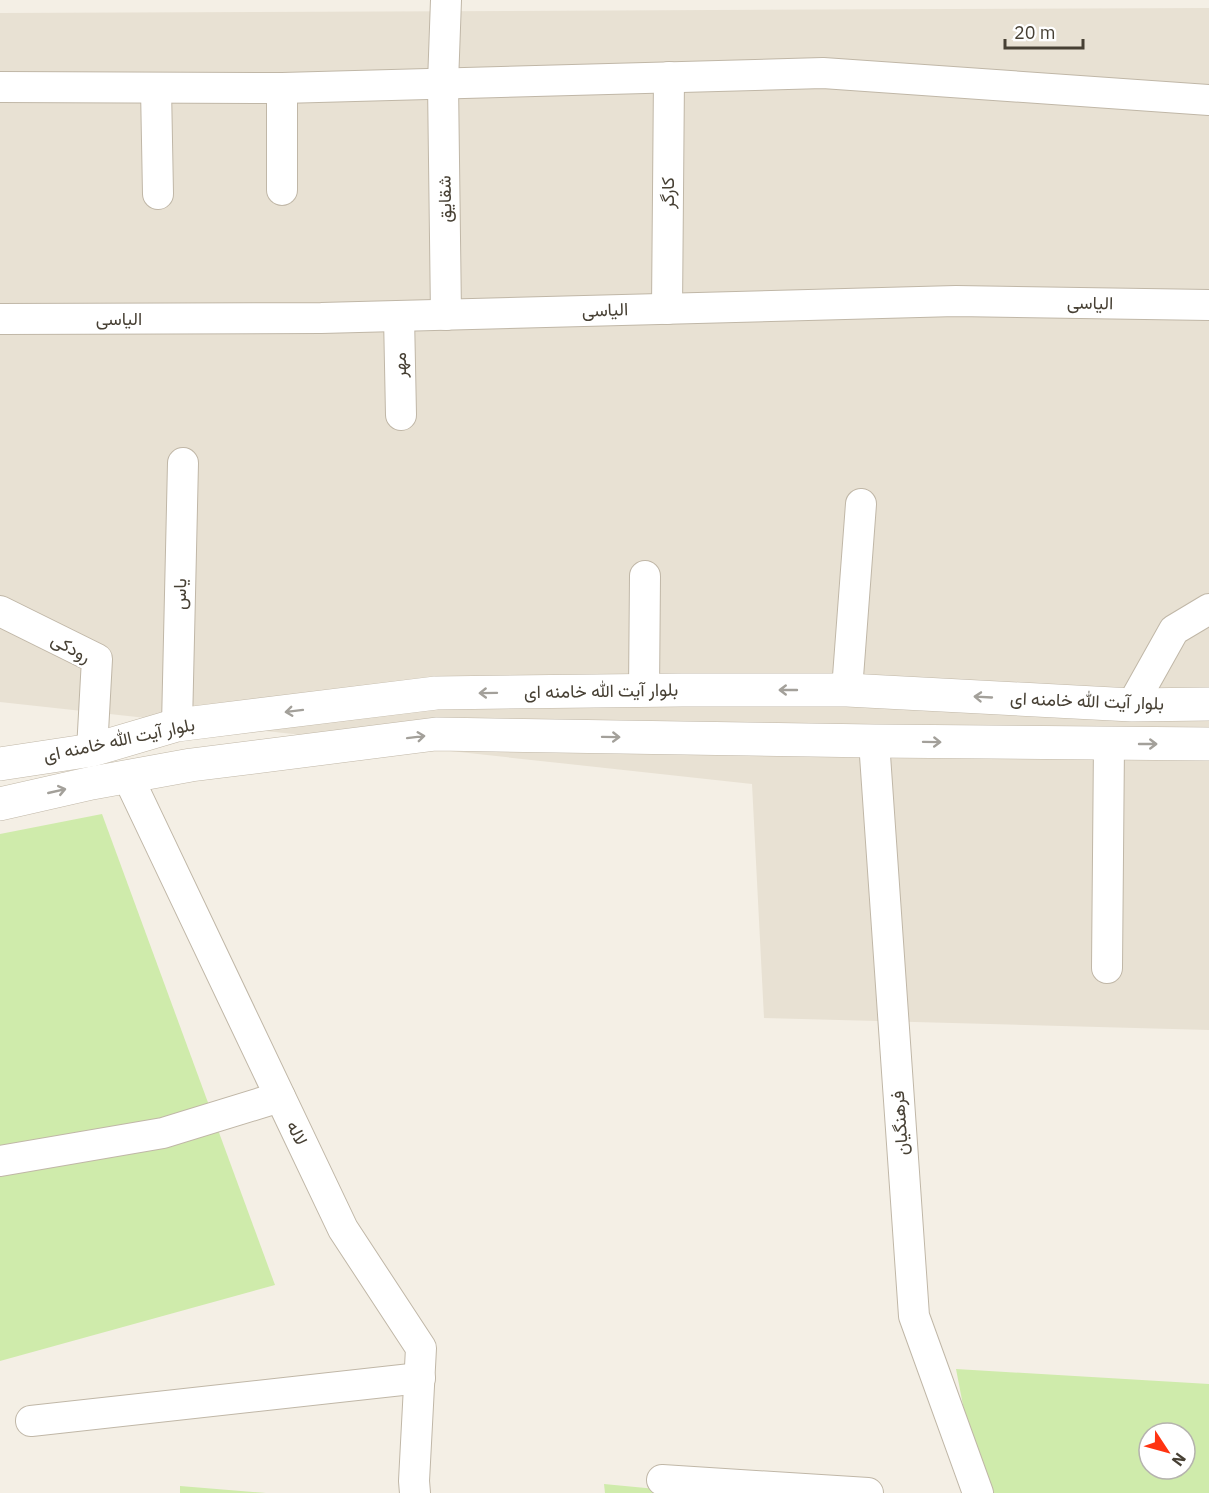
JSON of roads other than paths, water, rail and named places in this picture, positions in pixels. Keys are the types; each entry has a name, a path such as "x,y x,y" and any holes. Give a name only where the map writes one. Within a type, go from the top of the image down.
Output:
{"street":[{"name":"شقایق","path":"446,0 443,83 446,315"},
{"path":"0,87 282,88 823,73 1209,100"},
{"name":"کارگر","path":"667,309 669,77"},
{"path":"156,87 158,194"},
{"path":"282,88 282,190"},
{"name":"الیاسی","path":"0,320 321,318 956,301 1209,304"},
{"name":"مهر","path":"399,316 400,415"},
{"name":"یاس","path":"177,725 183,463"},
{"path":"847,690 861,504"},
{"path":"644,691 645,576"},
{"path":"1132,705 1174,630 1209,609"},
{"name":"رودکی","path":"0,611 97,659 92,750"},
{"name":"بلوار آیت الله خامنه ای","path":"0,764 92,750 177,725 436,693 847,690 1132,705 1209,704"},
{"path":"369,702 378,742"},
{"name":"بلوار آیت الله خامنه ای","path":"0,804 92,783 191,765 436,735 1209,744"},
{"name":"فرهنگیان","path":"874,741 914,1316 978,1493"},
{"path":"1107,968 1109,743"},
{"name":"لاله","path":"128,777 343,1229 421,1348 415,1493"},
{"path":"0,1161 163,1133 280,1097"},
{"path":"31,1421 420,1378"},
{"path":"662,1480 868,1493"}]}
